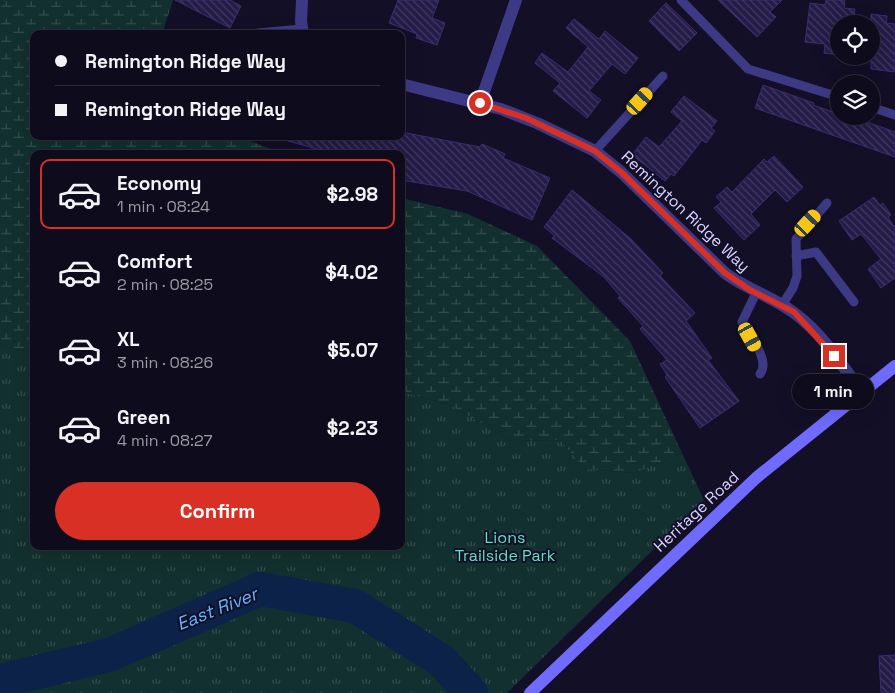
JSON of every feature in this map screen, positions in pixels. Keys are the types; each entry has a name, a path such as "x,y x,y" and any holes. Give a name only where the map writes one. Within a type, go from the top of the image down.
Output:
{"main road":[{"name":"Heritage Road","path":"533,690 756,478 895,366"}],"street":[{"path":"302,0 302,30"},
{"path":"480,103 516,0"},
{"name":"Remington Ridge Way","path":"405,85 480,103 526,118 595,151 621,172 725,273 756,293 794,312 811,328 861,392"}],"lane":[{"path":"681,0 748,69 830,94"},
{"path":"595,151 663,76"},
{"path":"880,110 895,115"},
{"path":"782,305 796,282 798,270 796,239 827,203"},
{"path":"796,256 816,252 854,302"},
{"path":"756,293 742,322 762,358 764,366 760,374"}],"green space":[{"path":"0,0 173,0 163,30 30,30 30,140 247,140 274,150 30,150 30,352 0,345"},
{"path":"405,199 468,214 537,246 630,341 682,453 635,473 585,469 560,440 512,441 448,404 405,393"},
{"name":"Lions Trailside Park","path":"0,345 30,352 30,550 405,550 405,393 448,404 512,441 560,440 585,469 635,473 682,453 704,500 507,693 0,693"}],"building":[{"path":"175,0 230,0 241,6 230,28"},
{"path":"398,0 439,0 432,18 445,23 437,45 416,38 417,34 389,23"},
{"path":"718,0 782,0 770,12 776,17 757,37"},
{"path":"826,0 845,0 844,8 855,9 854,15 830,15 830,54 824,53 825,44 805,42 810,3 825,5"},
{"path":"666,3 697,33 679,51 649,21"},
{"path":"880,15 887,16 886,23 895,24 895,72 871,69 871,65 880,65"},
{"path":"574,19 599,39 605,31 638,58 625,74 612,64 589,91 601,100 587,118 553,91 560,83 535,63 542,53 568,72 588,47 566,28"},
{"path":"763,85 814,103 813,105 830,111 830,125 876,125 895,132 895,157 755,108"},
{"path":"684,96 717,121 711,128 715,131 706,143 702,140 674,176 671,174 665,181 632,155 646,137 659,147 682,121 671,112"},
{"path":"405,133 480,147 482,144 505,154 503,158 550,178 532,220 467,191 405,181 405,150 321,150 288,141 405,140"},
{"path":"774,156 803,187 787,202 775,190 751,214 760,225 744,240 714,208 721,202 716,197 727,187 732,192 764,159 767,162"},
{"path":"572,190 631,239 663,273 660,276 695,313 686,321 712,358 708,360 739,401 700,428 665,377 667,375 660,364 667,360 640,329 643,326 618,298 620,296 604,277 552,238 555,236 544,227"},
{"path":"874,197 880,205 883,203 891,215 888,217 895,228 895,278 881,288 868,269 881,259 861,234 852,240 839,221"},
{"path":"895,655 895,693 881,693 879,656"}],"waterway":[{"name":"East River","path":"0,681 109,655 260,589 355,606 442,661 471,693"}],"route":[{"path":"480,103 526,118 595,151 621,172 725,273 742,286 794,312 811,328 834,356"}]}
